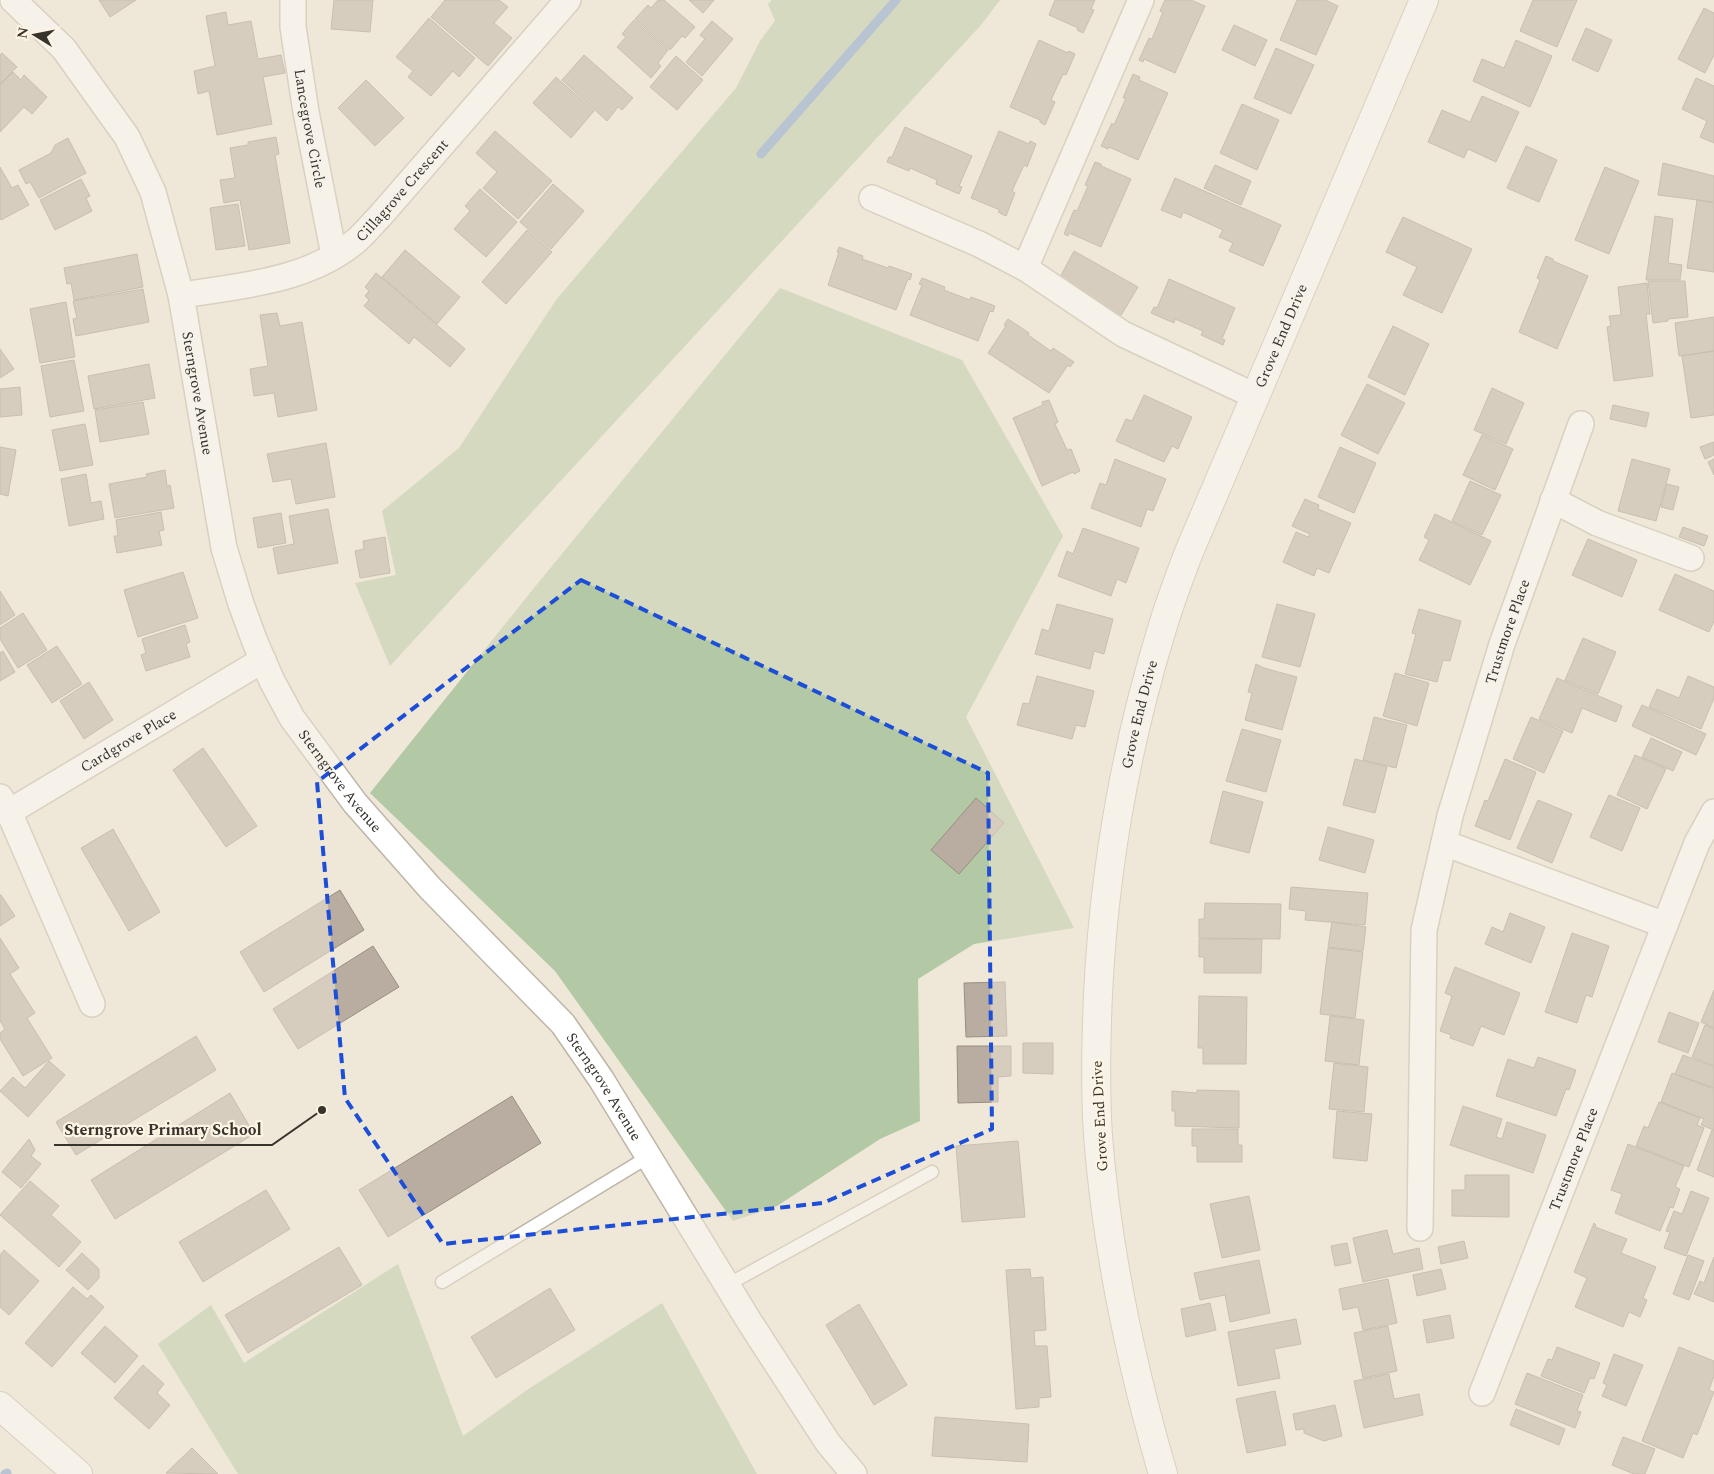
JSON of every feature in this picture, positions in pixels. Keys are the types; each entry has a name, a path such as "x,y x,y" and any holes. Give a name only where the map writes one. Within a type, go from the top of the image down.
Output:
{"street":[{"name":"Sterngrove Avenue","path":"13,0 64,49 127,137 153,192 181,295 224,548 241,604 263,660 292,718 355,803 430,888 563,1024 601,1079 727,1285 828,1443 854,1474"},
{"name":"Lancegrove Circle","path":"293,0 294,28 306,112 334,255"},
{"name":"Cillagrove Crescent","path":"181,295 259,284 291,275 312,267 356,241 381,215 568,0"},
{"path":"1025,268 1142,0"},
{"name":"Grove End Drive","path":"1163,1474 1122,1309 1110,1236 1098,1136 1096,1048 1100,947 1114,830 1134,729 1161,632 1189,552 1424,0"},
{"path":"872,198 979,244 1025,268 1123,334 1254,396"},
{"name":"Trustmore Place","path":"1420,1228 1424,930 1450,816 1502,644 1581,424"},
{"path":"1553,500 1597,523 1691,558"},
{"name":"Cardgrove Place","path":"5,804 263,660"},
{"path":"5,804 92,1004"},
{"name":"Trustmore Place","path":"1482,1393 1697,843 1714,812"},
{"path":"1444,843 1665,925"},
{"path":"0,1406 78,1474"}],"lane":[{"path":"442,1282 648,1157"},
{"path":"727,1285 932,1172"}],"highlighted area":[{"path":"581,580 988,773 992,1129 823,1203 443,1244 345,1098 317,782"}],"green space":[{"path":"772,0 1000,0 981,25 390,666 355,583 396,575 382,511 459,448 556,300 736,88 760,41 775,21 768,4"},
{"path":"780,288 962,360 1063,536 966,717 1074,928 974,944 918,979 920,1121 880,1139 777,1206 733,1221 555,971 370,793 534,588"},
{"path":"398,1264 463,1436 527,1390 662,1303 757,1474 238,1474 158,1344 211,1305 244,1363"}],"building":[{"path":"99,0 136,0 110,17"},
{"path":"334,0 373,0 370,32 331,29"},
{"path":"445,0 499,0 508,7 494,23 512,38 488,66 431,17"},
{"path":"658,0 664,0 695,27 685,38 682,36 670,50 635,19 648,5 651,8"},
{"path":"689,0 714,0 703,13"},
{"path":"1055,0 1095,0 1091,9 1094,10 1083,33 1077,30 1078,28 1049,15"},
{"path":"1165,0 1191,0 1205,6 1175,73 1144,59 1143,62 1139,60 1149,38 1152,39 1163,12 1160,11"},
{"path":"1297,0 1325,0 1338,6 1316,55 1280,40"},
{"path":"1533,0 1577,0 1557,47 1520,31"},
{"path":"1704,8 1714,13 1714,55 1705,73 1678,59"},
{"path":"226,12 228,25 251,21 258,59 281,55 285,73 263,77 272,124 217,135 209,91 198,94 194,71 215,66 206,16"},
{"path":"429,18 475,58 459,77 453,71 431,96 408,77 413,71 396,57"},
{"path":"634,20 668,50 658,63 661,66 651,78 617,47 626,37 622,34"},
{"path":"712,21 733,39 702,76 686,62 705,39 700,35"},
{"path":"1234,25 1267,40 1255,66 1222,50"},
{"path":"1586,28 1612,40 1598,72 1572,60"},
{"path":"1039,40 1068,53 1069,51 1075,54 1066,75 1063,74 1051,100 1055,102 1045,125 1040,120 1010,107"},
{"path":"1516,40 1552,56 1530,107 1473,81 1482,59 1504,68"},
{"path":"1276,48 1314,65 1291,114 1254,98"},
{"path":"2,53 17,67 0,84 0,55"},
{"path":"584,55 633,98 622,110 618,107 607,121 562,80"},
{"path":"676,56 703,80 677,110 650,87"},
{"path":"13,72 21,80 24,75 47,97 32,114 24,107 0,132 0,85"},
{"path":"1133,74 1140,77 1139,80 1168,93 1138,160 1109,147 1108,149 1101,146 1112,123 1114,125 1126,98 1123,98"},
{"path":"556,77 594,111 571,138 533,103"},
{"path":"1696,78 1714,86 1714,143 1700,137 1707,121 1682,109"},
{"path":"366,80 404,118 375,146 338,108"},
{"path":"1482,96 1519,112 1496,162 1468,149 1464,158 1428,142 1442,110 1470,122"},
{"path":"1242,104 1279,120 1257,170 1220,153"},
{"path":"905,127 972,156 959,186 962,187 959,194 936,184 937,180 910,168 909,171 887,162 889,157 892,157"},
{"path":"495,131 552,181 518,219 483,188 497,172 476,153"},
{"path":"999,131 1029,144 1030,141 1036,144 1027,167 1024,165 1012,191 1015,193 1006,216 998,212 1000,210 971,198"},
{"path":"276,137 279,154 275,155 290,243 249,250 240,200 224,203 220,180 235,178 230,148 248,145 248,142"},
{"path":"68,138 86,173 39,198 30,182 26,184 19,170 51,153 55,145"},
{"path":"1526,146 1557,160 1539,202 1507,188"},
{"path":"1095,162 1131,179 1101,247 1069,233 1068,236 1064,234 1074,210 1077,211 1088,186 1085,185"},
{"path":"1663,163 1714,176 1714,202 1658,195"},
{"path":"1215,165 1251,181 1241,205 1204,188"},
{"path":"0,167 12,188 18,185 29,205 1,220 0,217"},
{"path":"1605,167 1639,181 1609,254 1575,240"},
{"path":"1175,178 1281,225 1263,266 1229,251 1233,243 1219,237 1223,230 1183,212 1181,218 1161,210"},
{"path":"81,179 90,196 86,198 92,211 55,230 40,200"},
{"path":"553,184 584,211 551,249 520,222"},
{"path":"480,189 517,222 486,257 454,229 470,211 465,206"},
{"path":"1697,200 1714,203 1714,272 1687,268"},
{"path":"238,204 245,246 216,250 210,208"},
{"path":"1655,216 1673,219 1668,263 1682,265 1680,280 1646,280"},
{"path":"1403,217 1472,249 1442,313 1403,295 1417,267 1386,252"},
{"path":"527,230 552,252 506,304 482,282"},
{"path":"839,247 863,256 862,259 912,274 910,280 908,279 896,310 828,285"},
{"path":"405,250 460,297 437,324 382,277"},
{"path":"1074,251 1138,287 1120,317 1123,319 1121,322 1058,281"},
{"path":"137,254 143,287 74,300 71,283 67,284 64,268"},
{"path":"1546,256 1553,259 1553,261 1588,276 1557,349 1519,332 1540,280 1537,278"},
{"path":"376,273 465,349 450,367 414,337 409,344 364,306 369,300 365,296 369,291 365,287"},
{"path":"922,278 945,287 944,290 970,300 971,297 995,306 993,312 990,311 978,341 910,315 922,285 919,284"},
{"path":"1169,279 1235,308 1222,339 1225,340 1223,345 1201,335 1203,331 1175,319 1174,323 1151,313 1154,307 1157,308"},
{"path":"1648,281 1685,281 1688,317 1653,323"},
{"path":"1647,283 1650,314 1646,314 1653,376 1614,381 1607,327 1611,326 1609,316 1621,315 1618,287"},
{"path":"143,289 149,322 76,336 73,319 77,318 73,301"},
{"path":"66,302 75,357 40,363 30,309"},
{"path":"277,313 280,326 302,322 317,410 278,417 274,393 254,396 250,369 268,366 260,315"},
{"path":"1714,317 1714,351 1679,356 1675,323"},
{"path":"1008,319 1051,351 1053,348 1074,362 1070,367 1068,365 1049,393 988,353 1006,326 1004,325"},
{"path":"1393,326 1429,344 1405,395 1368,377"},
{"path":"0,349 14,369 0,378"},
{"path":"1714,351 1714,415 1691,418 1682,356"},
{"path":"74,360 84,411 50,417 41,366"},
{"path":"149,364 155,398 94,409 88,376"},
{"path":"1367,384 1405,403 1378,454 1341,435"},
{"path":"20,387 22,415 0,417 0,389"},
{"path":"1492,388 1524,403 1506,444 1474,430"},
{"path":"1144,395 1192,417 1178,449 1172,446 1164,462 1116,441 1126,419 1132,421"},
{"path":"1049,400 1058,422 1055,424 1067,450 1071,449 1080,471 1074,474 1073,472 1042,486 1013,418 1043,405 1042,402"},
{"path":"143,402 149,434 100,442 95,410"},
{"path":"1613,405 1649,413 1646,427 1610,419"},
{"path":"85,424 93,465 60,471 52,430"},
{"path":"1482,435 1513,449 1495,490 1463,475"},
{"path":"1714,442 1714,455 1705,459 1700,447"},
{"path":"326,443 335,497 296,504 291,479 273,482 267,454"},
{"path":"0,447 16,450 8,496 0,494"},
{"path":"1340,447 1376,463 1354,513 1318,497"},
{"path":"1115,459 1166,479 1153,511 1147,509 1141,527 1091,508 1100,483 1106,485"},
{"path":"1632,459 1670,469 1656,521 1618,511"},
{"path":"1714,459 1714,475 1708,462"},
{"path":"165,470 167,486 170,485 174,508 115,518 109,484 147,477 146,474"},
{"path":"86,474 91,503 101,501 104,519 69,526 61,479"},
{"path":"1470,481 1501,495 1482,535 1452,521"},
{"path":"1667,484 1679,487 1673,510 1661,507"},
{"path":"1305,499 1319,505 1318,509 1351,523 1329,573 1317,568 1314,576 1283,562 1296,532 1308,537 1310,534 1292,526"},
{"path":"328,509 338,563 278,574 273,548 294,544 289,516"},
{"path":"161,512 164,530 159,531 162,545 117,553 114,536 118,536 116,520"},
{"path":"281,513 286,543 258,548 253,518"},
{"path":"1435,514 1491,541 1470,585 1419,560 1429,540 1424,537"},
{"path":"1683,527 1708,536 1704,546 1679,537"},
{"path":"1083,528 1139,548 1126,583 1117,579 1111,596 1058,576 1067,551 1073,554"},
{"path":"385,537 390,573 360,578 355,551 364,549 363,541"},
{"path":"1588,539 1637,560 1622,597 1572,575"},
{"path":"183,572 198,618 138,637 124,590"},
{"path":"1675,574 1714,591 1714,621 1709,632 1659,610"},
{"path":"0,591 15,615 0,625"},
{"path":"1057,604 1113,619 1104,654 1094,651 1090,669 1035,654 1042,629 1049,631"},
{"path":"1277,604 1315,614 1300,667 1262,657"},
{"path":"1419,609 1461,621 1450,661 1443,660 1437,682 1405,674 1416,634 1412,633"},
{"path":"23,613 47,650 18,668 0,639 0,628"},
{"path":"185,625 190,642 186,644 190,657 146,671 141,655 146,653 142,639"},
{"path":"1583,638 1616,652 1598,694 1565,680"},
{"path":"57,646 82,684 52,703 27,665"},
{"path":"3,651 15,672 0,681 0,653"},
{"path":"1256,664 1297,677 1282,730 1245,720 1252,693 1248,692"},
{"path":"1395,673 1429,683 1417,726 1383,716"},
{"path":"1037,676 1094,691 1085,727 1076,725 1072,739 1017,725 1023,703 1029,704"},
{"path":"1688,676 1714,687 1714,698 1701,729 1649,707 1657,689 1679,698"},
{"path":"1557,678 1622,706 1616,722 1582,708 1572,733 1539,719"},
{"path":"89,682 113,720 84,739 60,701"},
{"path":"1642,705 1706,734 1696,755 1632,726"},
{"path":"1374,717 1407,725 1396,768 1363,760"},
{"path":"1531,717 1563,731 1544,773 1513,759"},
{"path":"1242,729 1281,740 1266,792 1226,781"},
{"path":"1651,738 1682,752 1673,771 1642,757"},
{"path":"203,748 257,826 226,847 173,770"},
{"path":"1635,755 1666,769 1647,809 1617,795"},
{"path":"1355,759 1387,767 1375,813 1343,805"},
{"path":"1505,759 1536,772 1510,840 1475,826 1485,800 1488,801"},
{"path":"1223,791 1263,802 1249,853 1210,843"},
{"path":"1609,795 1640,808 1622,851 1590,837"},
{"path":"976,798 1004,823 959,874 931,850"},
{"path":"1538,800 1572,814 1552,863 1517,848"},
{"path":"1328,827 1374,840 1365,873 1319,860"},
{"path":"113,829 160,912 129,931 81,848"},
{"path":"1291,887 1368,893 1365,925 1305,920 1306,911 1289,909"},
{"path":"340,890 364,930 264,992 240,952"},
{"path":"0,895 15,916 0,926"},
{"path":"1205,903 1281,904 1280,939 1199,938 1199,919 1204,919"},
{"path":"1510,913 1545,927 1531,963 1485,944 1492,927 1503,932"},
{"path":"1332,922 1366,927 1363,951 1328,947"},
{"path":"1572,933 1609,946 1592,997 1586,995 1577,1023 1545,1012"},
{"path":"0,938 19,968 10,974 35,1013 27,1018 52,1058 23,1076 0,1039 0,1033 5,1029 0,1021"},
{"path":"1199,939 1262,939 1261,973 1204,973 1204,957 1199,957"},
{"path":"373,946 399,987 298,1049 273,1009"},
{"path":"1328,948 1363,952 1355,1018 1320,1014"},
{"path":"1455,967 1520,993 1504,1035 1481,1026 1473,1046 1450,1038 1451,1035 1440,1031 1452,996 1445,993"},
{"path":"1005,982 1007,1036 966,1037 964,983"},
{"path":"1714,990 1714,1028 1701,1022"},
{"path":"1199,996 1247,997 1246,1064 1203,1064 1203,1048 1198,1048"},
{"path":"1669,1012 1699,1023 1688,1053 1658,1042"},
{"path":"1330,1016 1364,1020 1359,1065 1325,1061"},
{"path":"1705,1025 1714,1029 1714,1066 1692,1057"},
{"path":"196,1036 216,1070 76,1155 56,1122"},
{"path":"1023,1043 1053,1043 1053,1074 1023,1073"},
{"path":"957,1046 1011,1046 1011,1076 998,1077 998,1102 958,1103"},
{"path":"1683,1055 1714,1067 1714,1088 1675,1074"},
{"path":"1538,1057 1576,1070 1569,1090 1566,1089 1556,1116 1496,1096 1508,1059 1534,1068"},
{"path":"49,1061 65,1075 28,1117 0,1091 13,1077 25,1088"},
{"path":"1334,1063 1368,1067 1364,1112 1329,1109"},
{"path":"1672,1073 1714,1089 1714,1130 1701,1125 1704,1119 1661,1102"},
{"path":"1197,1090 1239,1091 1239,1128 1175,1126 1175,1111 1172,1111 1172,1091 1197,1093"},
{"path":"230,1093 254,1134 115,1219 91,1180"},
{"path":"512,1096 541,1143 388,1237 359,1190"},
{"path":"1659,1102 1700,1118 1697,1125 1704,1128 1689,1167 1636,1146 1644,1126 1648,1128"},
{"path":"1463,1106 1502,1119 1496,1137 1502,1139 1507,1122 1546,1135 1533,1173 1450,1145"},
{"path":"1337,1111 1372,1114 1367,1161 1333,1158"},
{"path":"1192,1129 1238,1129 1238,1145 1242,1145 1242,1162 1197,1162 1197,1146 1192,1146"},
{"path":"1712,1130 1714,1131 1714,1177 1697,1170"},
{"path":"29,1139 35,1150 31,1156 41,1164 21,1188 2,1172"},
{"path":"1018,1141 1025,1217 962,1222 956,1146"},
{"path":"1628,1144 1684,1166 1675,1187 1680,1189 1673,1208 1670,1207 1660,1231 1615,1213 1622,1194 1611,1190"},
{"path":"1465,1175 1509,1175 1509,1217 1452,1216 1452,1190 1465,1190"},
{"path":"30,1181 59,1206 51,1215 81,1242 59,1267 0,1215"},
{"path":"266,1190 290,1229 203,1282 179,1242"},
{"path":"1691,1191 1709,1198 1686,1256 1664,1248 1670,1232 1666,1231 1674,1211 1682,1214"},
{"path":"1249,1196 1260,1250 1222,1258 1210,1204"},
{"path":"1594,1223 1595,1227 1627,1239 1621,1253 1656,1267 1643,1298 1647,1300 1640,1317 1629,1312 1623,1327 1575,1307 1587,1278 1574,1272"},
{"path":"1387,1230 1393,1254 1419,1248 1423,1269 1363,1282 1353,1238"},
{"path":"1464,1241 1468,1258 1441,1264 1438,1247"},
{"path":"1347,1243 1351,1263 1335,1266 1331,1246"},
{"path":"339,1247 362,1285 248,1353 225,1315"},
{"path":"4,1250 39,1281 9,1315 0,1307 0,1255"},
{"path":"82,1253 99,1269 99,1278 88,1290 66,1270"},
{"path":"1688,1255 1704,1261 1689,1300 1673,1294"},
{"path":"1714,1257 1714,1302 1694,1294 1700,1281 1704,1283"},
{"path":"1259,1260 1270,1313 1230,1322 1225,1295 1200,1300 1194,1273"},
{"path":"1030,1269 1031,1278 1043,1277 1046,1330 1034,1331 1035,1346 1047,1346 1051,1397 1039,1398 1039,1407 1016,1409 1006,1270"},
{"path":"1441,1269 1446,1289 1417,1296 1413,1275"},
{"path":"1388,1279 1397,1323 1363,1330 1358,1307 1343,1310 1339,1289"},
{"path":"73,1287 87,1299 91,1295 104,1307 52,1367 25,1343"},
{"path":"550,1288 575,1330 496,1378 471,1337"},
{"path":"1210,1303 1216,1330 1186,1337 1181,1309"},
{"path":"859,1304 907,1385 874,1405 826,1325"},
{"path":"1450,1315 1454,1338 1427,1343 1423,1320"},
{"path":"1296,1319 1301,1344 1274,1349 1280,1378 1238,1386 1228,1332"},
{"path":"105,1326 138,1356 115,1383 81,1353"},
{"path":"1388,1326 1397,1371 1363,1378 1354,1333"},
{"path":"1557,1347 1600,1363 1594,1379 1590,1378 1584,1393 1541,1376 1548,1359 1552,1360"},
{"path":"1679,1347 1714,1361 1714,1376 1709,1390 1714,1392 1697,1435 1693,1433 1683,1458 1642,1441"},
{"path":"1614,1354 1643,1365 1626,1406 1602,1396 1607,1385 1603,1383"},
{"path":"143,1365 164,1384 157,1393 170,1405 149,1429 114,1398"},
{"path":"1527,1373 1583,1395 1577,1411 1581,1412 1575,1428 1515,1404"},
{"path":"1389,1374 1394,1399 1419,1394 1423,1415 1364,1428 1354,1381"},
{"path":"1275,1391 1286,1445 1247,1453 1236,1399"},
{"path":"1335,1405 1342,1436 1324,1441 1304,1433 1304,1429 1296,1430 1293,1414"},
{"path":"1516,1409 1565,1429 1559,1445 1510,1425"},
{"path":"935,1417 1029,1424 1027,1462 932,1456"},
{"path":"1623,1437 1655,1449 1645,1474 1634,1474 1612,1465"},
{"path":"192,1448 218,1474 166,1473"}],"waterway":[{"path":"761,154 896,0"}],"place":[{"name":"Sterngrove Primary School","path":"322,1110"}]}
